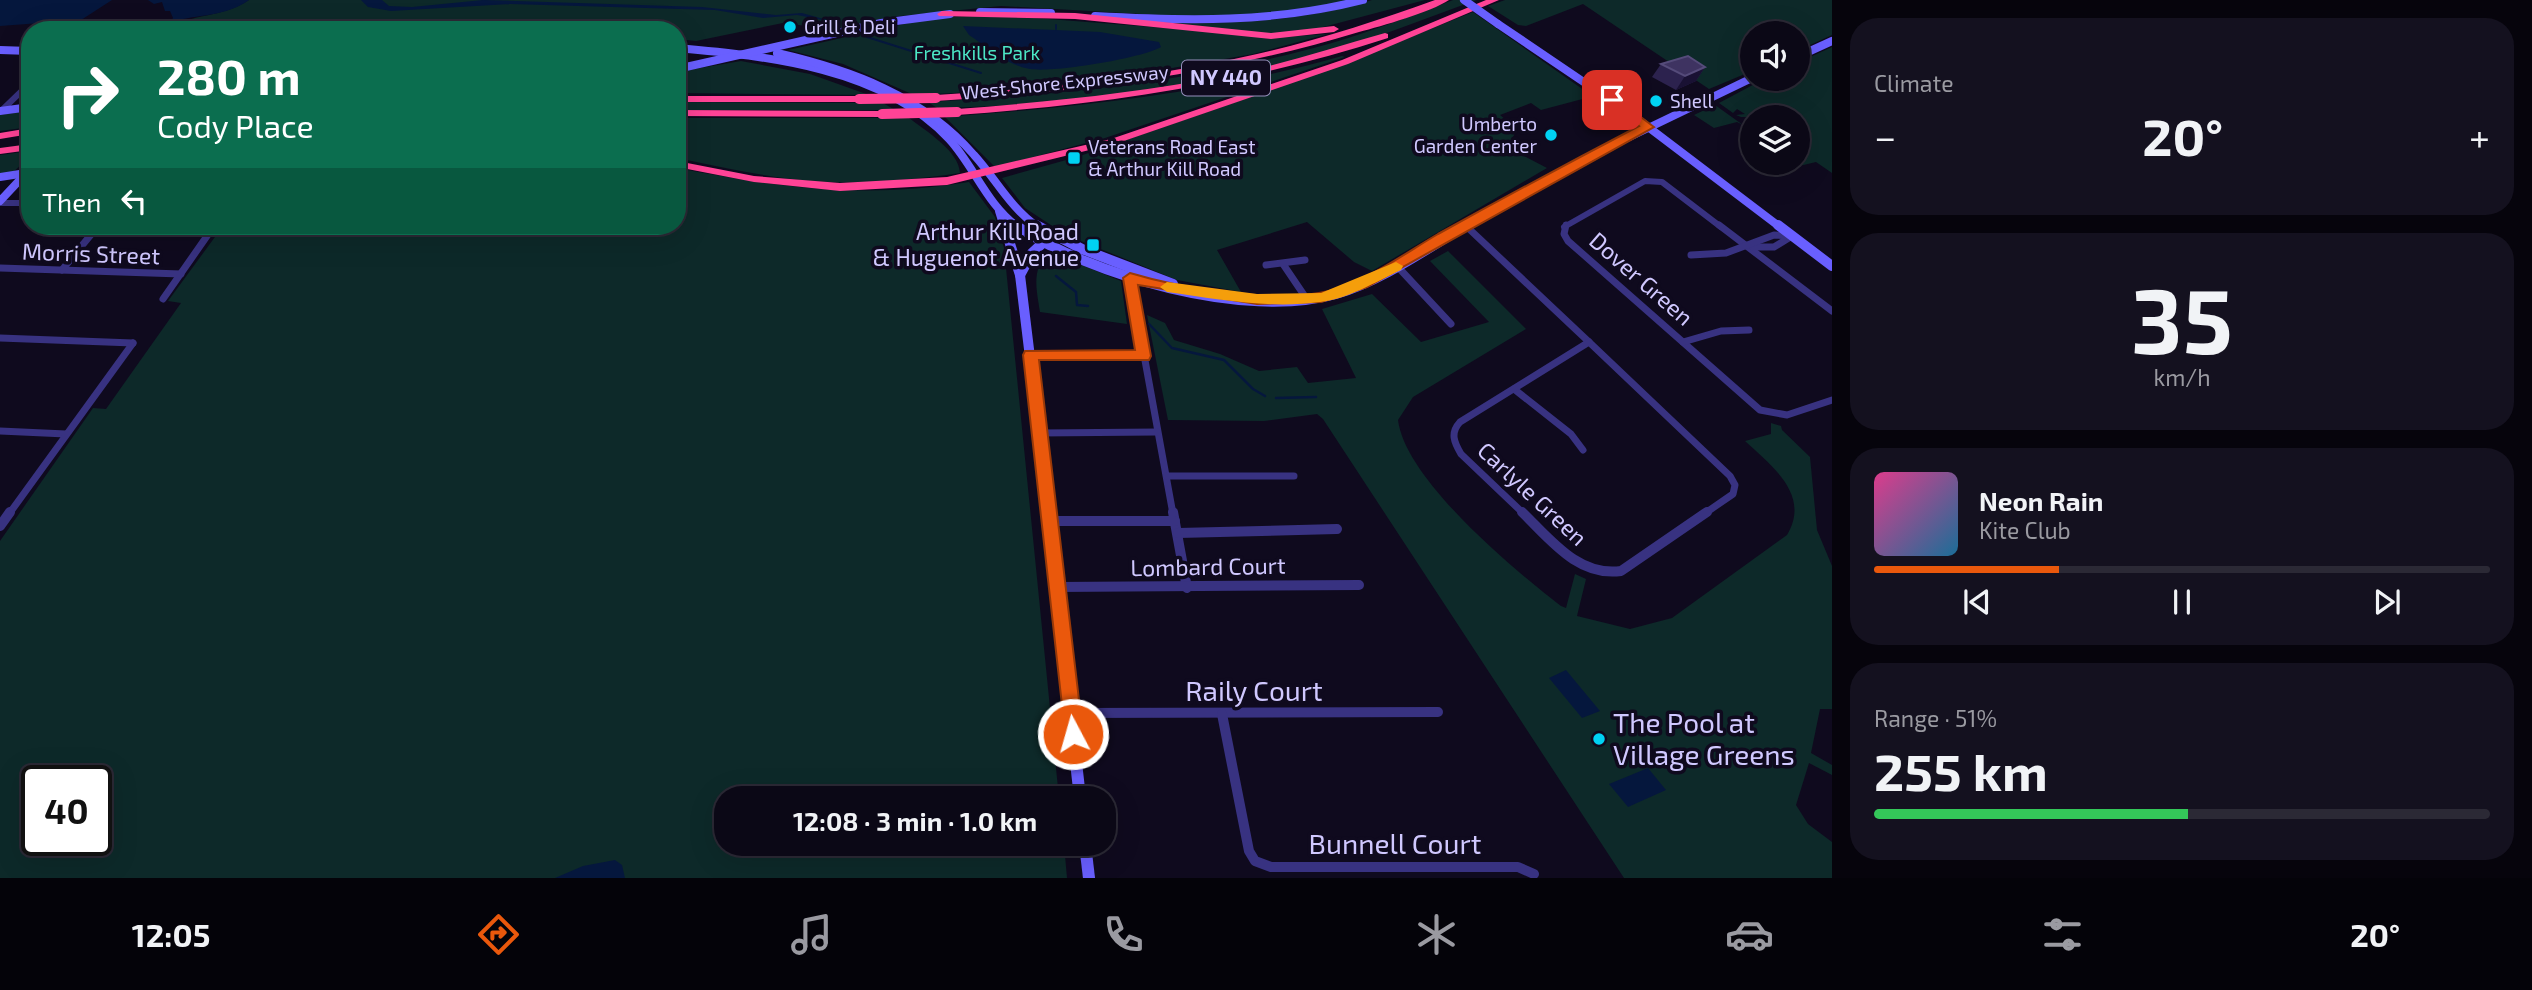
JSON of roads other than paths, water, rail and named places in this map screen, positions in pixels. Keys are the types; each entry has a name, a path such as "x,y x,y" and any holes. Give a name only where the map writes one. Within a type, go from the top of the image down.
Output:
{"highway":[{"path":"942,14 1035,13 1270,36 1325,31 1442,0"},
{"name":"West Shore Expressway","path":"686,99 936,98 1042,91 1187,72 1299,47 1401,17 1442,0"},
{"name":"West Shore Expressway","path":"686,113 957,112 1117,97 1252,73 1367,43 1485,0"},
{"path":"686,166 754,179 840,187 913,185 982,173 1114,141 1345,62 1494,0"},
{"path":"3,135 21,132"}],"street":[{"path":"686,67 766,52 876,25 942,14 1027,12 1220,22 1302,15 1363,0"},
{"path":"1464,0 1648,127 1832,266"},
{"path":"1810,51 1832,41"},
{"path":"686,44 766,52 844,70 898,92 944,124 982,173 997,205 1020,275 1051,522 1079,786"},
{"path":"686,49 750,55 823,72 876,91 940,131 1016,209 1054,235 1181,289"},
{"path":"0,50 21,51"},
{"path":"997,205 1011,222 1041,243 1130,278 1243,298 1306,298 1344,291 1397,266 1648,127 1740,84"},
{"path":"1,111 21,92"},
{"path":"1,111 21,108"},
{"path":"0,177 21,172"},
{"path":"0,202 21,179"},
{"name":"Dover Green","path":"1832,311 1673,187 1656,181 1641,183 1564,226 1568,241 1766,414 1785,416 1832,400"},
{"path":"0,202 21,203"},
{"name":"Carlyle Green","path":"1466,226 1589,342 1730,476 1735,485 1733,494 1621,571 1602,573 1569,557 1455,446 1453,432 1460,422 1589,342"},
{"path":"62,270 91,235"},
{"path":"163,299 208,235"},
{"path":"1020,275 1026,261 1041,243 1054,235"},
{"path":"1691,255 1726,253 1750,247 1764,249 1785,244 1792,236"},
{"path":"1266,265 1305,260"},
{"path":"1283,264 1306,298"},
{"path":"1397,266 1451,324"},
{"name":"Morris Street","path":"0,268 181,274"},
{"path":"1130,278 1187,588"},
{"path":"1683,342 1721,331 1749,330"},
{"path":"0,338 132,342 0,526"},
{"path":"1031,355 1143,356"},
{"path":"1514,389 1572,434 1583,450"},
{"path":"0,431 66,434"},
{"path":"1040,433 1157,432"},
{"path":"1167,476 1294,476"},
{"path":"1051,522 1175,521"},
{"path":"1178,533 1307,532 1338,529"},
{"name":"Lombard Court","path":"1058,587 1359,585"},
{"name":"Raily Court","path":"1071,713 1438,712"},
{"name":"Bunnell Court","path":"1222,714 1249,851 1255,862 1271,867 1518,867 1534,874"},
{"path":"1087,856 1089,878"}],"water":[{"path":"0,0 112,0 81,20 21,21 21,24 0,26"},
{"path":"148,0 249,0 225,11 178,21 170,21 173,18 170,11 165,11 162,2 154,4"},
{"path":"361,0 382,0 389,6 412,7 483,0 702,7 776,15 802,13 838,23 797,15 763,18 715,10 510,4 391,11 368,7"},
{"path":"963,26 1100,32 1159,42 1161,47 1136,56 1097,64 1030,69 998,55 969,35"},
{"path":"1566,670 1600,711 1582,718 1549,678"},
{"path":"1648,768 1666,790 1628,807 1609,784"},
{"path":"615,860 622,865 625,878 555,878 583,866"}],"waterway":[{"path":"867,37 981,73"},
{"path":"1056,276 1076,292 1077,305 1088,306"},
{"path":"1149,324 1172,348 1224,360 1253,389 1265,396"},
{"path":"1276,398 1316,397"}],"place":[{"name":"Grill & Deli","path":"790,27"},
{"name":"Shell","path":"1656,101"},
{"name":"Umberto Garden Center","path":"1551,135"},
{"name":"Veterans Road East & Arthur Kill Road","path":"1074,158"},
{"name":"Arthur Kill Road & Huguenot Avenue","path":"1093,245"},
{"name":"The Pool at Village Greens","path":"1599,739"}],"park label":[{"name":"Freshkills Park","path":"977,53"}]}
